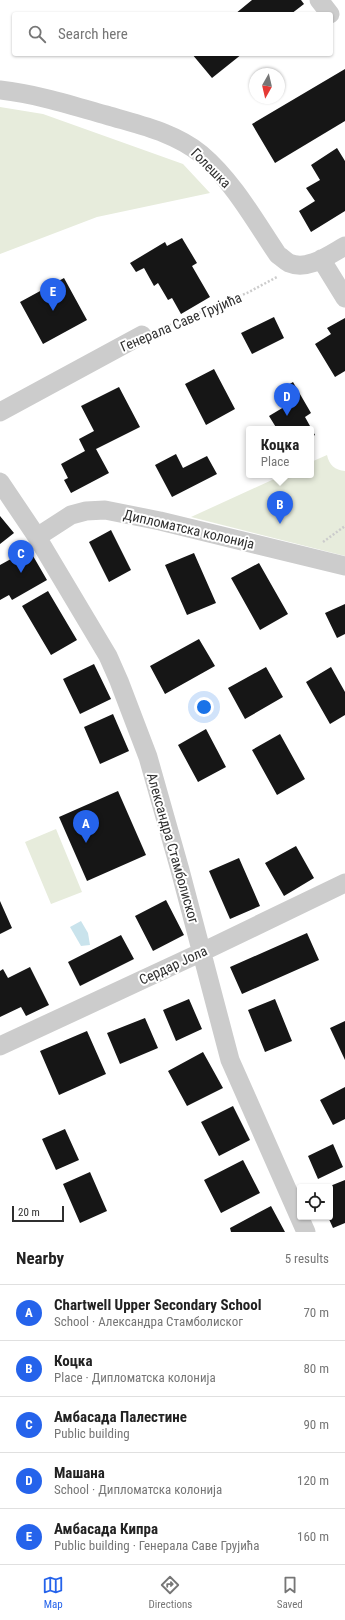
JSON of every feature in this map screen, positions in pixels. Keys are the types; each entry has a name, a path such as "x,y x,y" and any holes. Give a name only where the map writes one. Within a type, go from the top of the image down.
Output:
{"street":[{"path":"319,0 329,12"},
{"path":"333,15 345,19"},
{"name":"Голешка","path":"0,90 35,95 163,132 180,140 200,154 213,166 233,190 278,255 288,262 297,264"},
{"path":"297,264 306,264 321,259 345,246"},
{"path":"321,259 345,298"},
{"name":"Генерала Саве Грујића","path":"0,412 142,335"},
{"name":"Александра Стамболиског","path":"0,482 37,537 108,656 119,681 148,757 230,1060 306,1232"},
{"name":"Дипломатска колонија","path":"37,537 71,515 86,511 105,510 153,519 345,566"},
{"name":"Сердар Јола","path":"0,1046 202,952 345,883"}],"path":[{"name":"Генерала Саве Грујића","path":"142,335 246,294 297,264"}],"green space":[{"path":"0,107 43,114 183,164 210,193 97,217 0,254"},
{"path":"327,455 329,462 333,466 345,471 345,556 191,517 276,478 314,478 314,461"},
{"path":"56,829 82,892 51,904 25,842"}],"water":[{"path":"81,921 88,933 90,945 81,946 70,927"}],"building":[{"path":"252,0 301,0 304,4 294,12 237,12"},
{"path":"194,56 240,56 212,78"},
{"path":"345,69 345,121 275,163 252,124"},
{"path":"337,148 345,161 345,211 311,232 299,211 315,201 306,188 320,180 311,165"},
{"path":"182,238 197,263 192,266 210,297 181,314 172,298 168,300 158,283 154,286 144,268 136,272 130,263 165,242 167,246"},
{"path":"64,278 87,320 43,344 20,302"},
{"path":"274,317 284,338 252,354 241,333"},
{"path":"345,318 345,371 335,377 315,344 331,334 327,328"},
{"path":"214,369 235,409 206,425 185,384"},
{"path":"293,382 311,413 305,417 310,426 275,426 269,416 284,407 276,392"},
{"path":"119,387 140,427 96,449 109,473 71,493 64,480 68,478 61,464 85,451 79,439 94,431 81,406"},
{"path":"176,454 183,468 207,456 217,474 172,497 155,465"},
{"path":"0,516 14,533 0,544"},
{"path":"111,530 131,570 109,582 89,542"},
{"path":"29,549 47,580 12,600 9,595 0,600 0,565"},
{"path":"194,553 216,603 187,615 165,565"},
{"path":"259,563 288,614 260,630 231,578"},
{"path":"48,591 77,640 51,655 22,606"},
{"path":"345,604 345,634 337,638 325,613"},
{"path":"199,639 215,666 165,694 150,666"},
{"path":"94,664 111,699 80,714 63,679"},
{"path":"266,667 283,697 245,719 228,688"},
{"path":"331,667 345,692 345,715 330,724 306,682"},
{"path":"113,714 129,751 100,764 84,727"},
{"path":"206,729 226,767 198,782 178,745"},
{"path":"280,734 305,779 277,795 252,750"},
{"path":"118,791 146,855 87,881 59,817"},
{"path":"296,846 314,878 284,896 265,863"},
{"path":"239,858 260,906 230,919 209,871"},
{"path":"166,900 184,935 153,951 135,916"},
{"path":"0,901 12,928 0,934"},
{"path":"307,933 319,960 242,994 230,967"},
{"path":"121,935 134,959 80,986 68,962"},
{"path":"30,967 49,1005 26,1016 21,1007 0,1017 0,971 3,969 8,978"},
{"path":"189,999 202,1029 176,1041 163,1010"},
{"path":"275,999 292,1041 265,1052 248,1010"},
{"path":"145,1018 158,1048 120,1064 107,1033"},
{"path":"345,1021 345,1060 330,1028"},
{"path":"87,1031 106,1074 59,1095 40,1051"},
{"path":"203,1052 223,1088 187,1106 168,1071"},
{"path":"345,1087 345,1119 333,1125 320,1100"},
{"path":"233,1106 250,1140 219,1156 201,1122"},
{"path":"65,1129 79,1160 56,1170 42,1139"},
{"path":"333,1144 343,1167 318,1179 308,1156"},
{"path":"243,1160 260,1193 221,1213 204,1180"},
{"path":"90,1172 107,1211 80,1223 63,1184"},
{"path":"345,1180 345,1223 333,1228 329,1220 333,1220 333,1185"},
{"path":"271,1206 285,1232 231,1232 230,1228"}],"place":[{"name":"Амбасада Кипра","path":"53,311"},
{"name":"Машана","path":"287,416"},
{"name":"Коцка","path":"280,524"},
{"name":"Амбасада Палестине","path":"21,573"},
{"name":"Chartwell Upper Secondary School","path":"86,843"}]}
